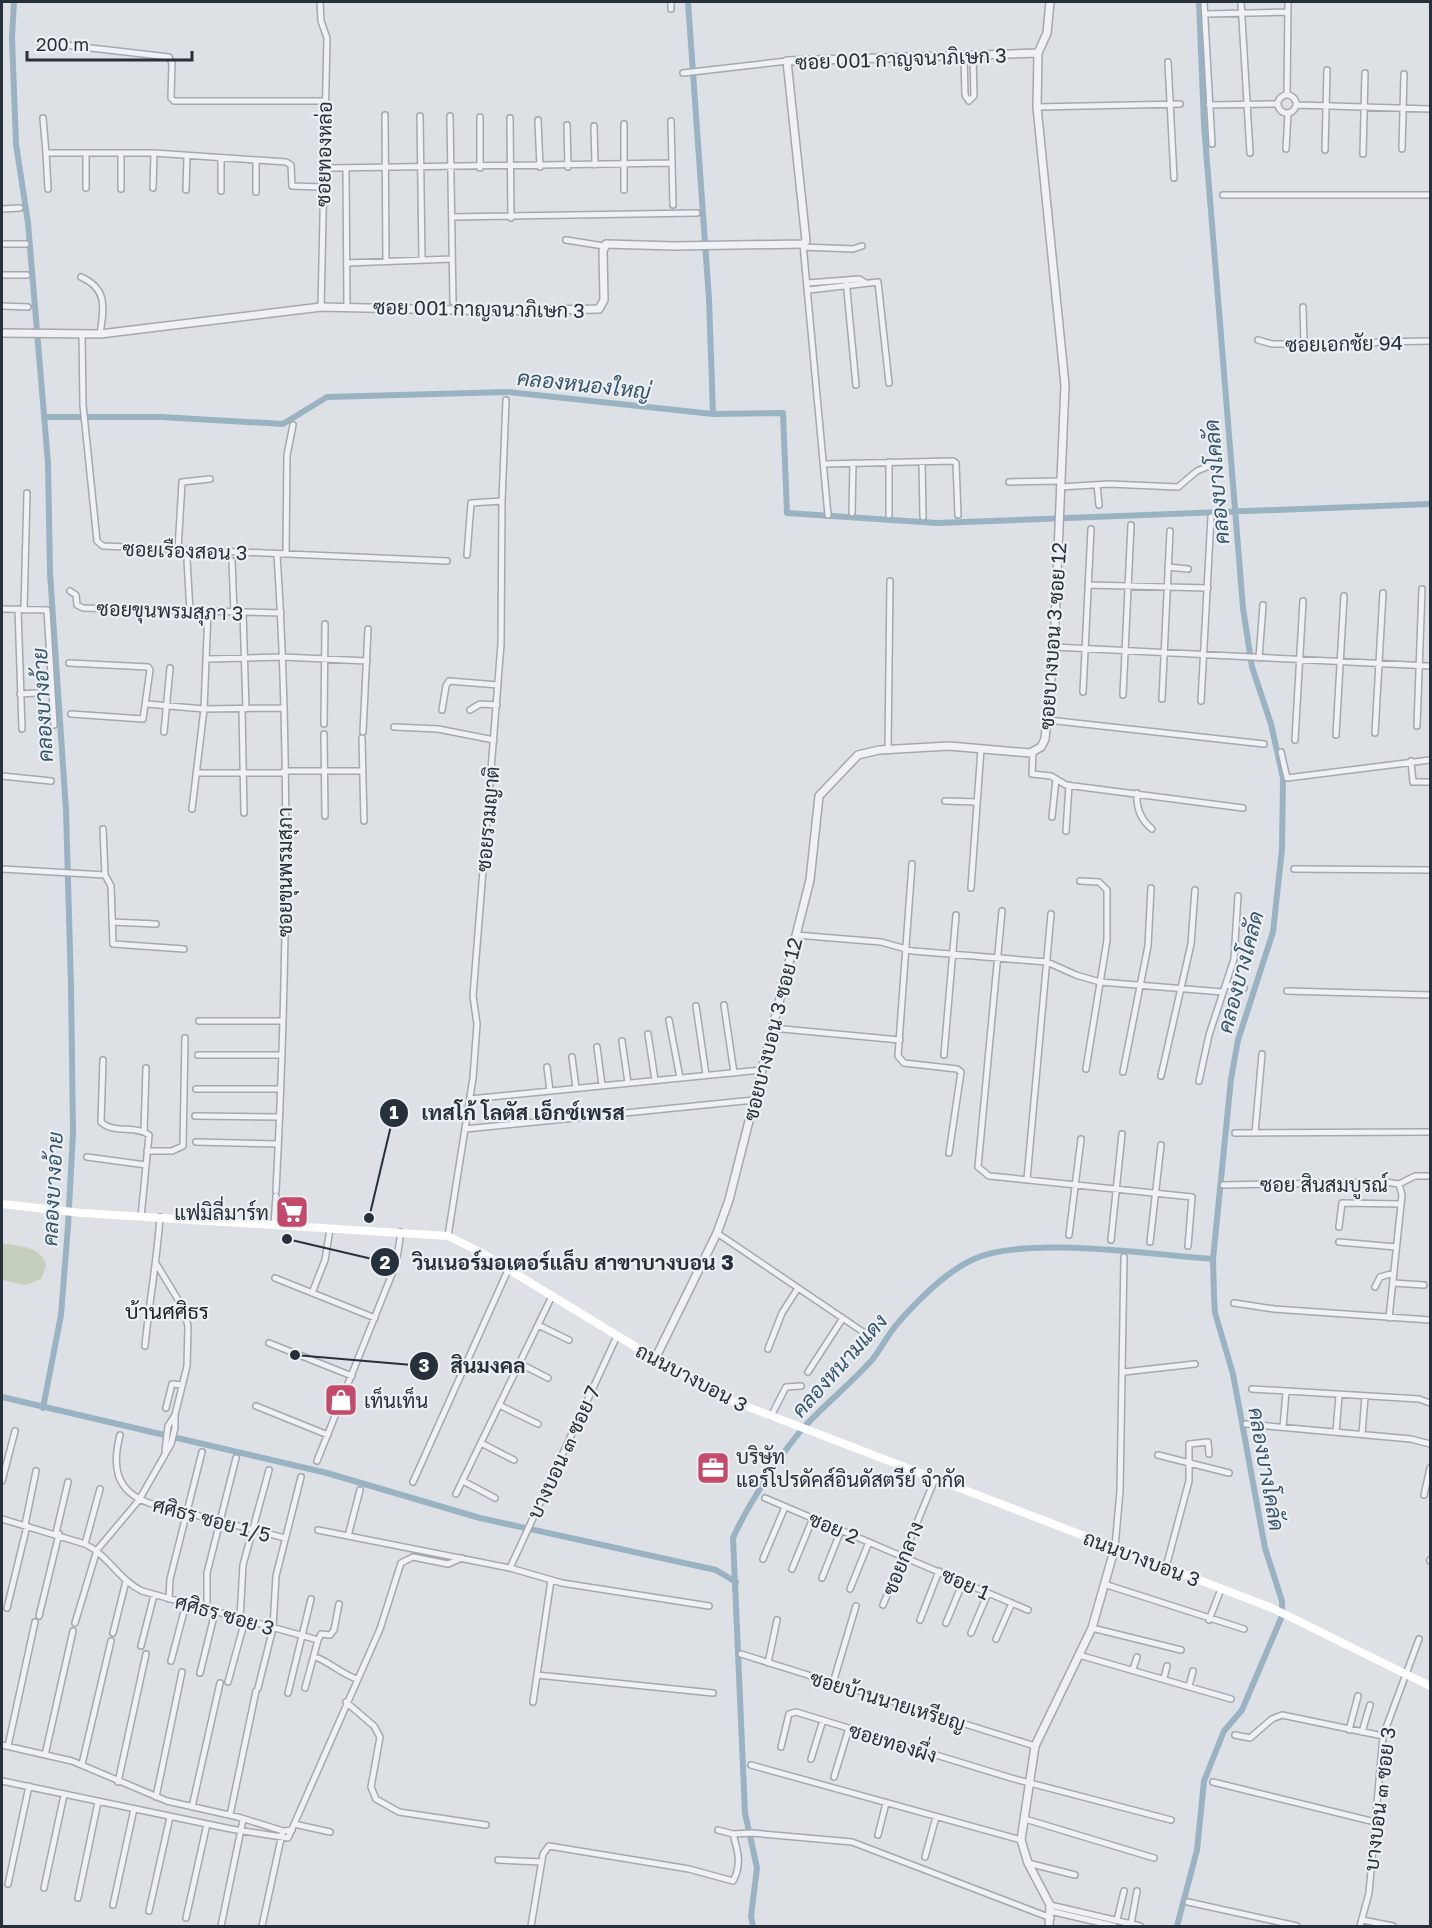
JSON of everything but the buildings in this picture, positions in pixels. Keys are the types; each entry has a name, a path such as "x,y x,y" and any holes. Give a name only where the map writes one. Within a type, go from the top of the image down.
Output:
{"main road":[{"name":"ถนนบางบอน 3","path":"2,1204 82,1213 448,1236 714,1392 808,1431 1115,1546 1272,1608 1431,1686"}],"street":[{"name":"ซอยทองหล่อ","path":"320,2 321,21 327,38 321,308"},
{"path":"671,2 671,9"},
{"path":"1038,52 1047,33 1050,2"},
{"path":"1204,2 1212,144"},
{"path":"1241,2 1250,153"},
{"path":"1287,95 1288,2"},
{"path":"1205,14 1288,12"},
{"path":"39,42 169,57 172,63 171,98 174,101 324,101"},
{"name":"ซอย 001 กาญจนาภิเษก 3","path":"803,245 807,235 787,61 1038,52"},
{"name":"ซอยบางบอน 3 ซอย 12","path":"655,1359 717,1233 729,1200 810,880 819,796 858,755 888,748 949,746 1033,752 1041,747 1048,720 1054,647 1065,368 1037,108 1038,52"},
{"path":"964,55 965,95 969,101 974,96 973,55"},
{"path":"686,73 787,61"},
{"path":"1168,62 1174,178"},
{"path":"1326,150 1327,70"},
{"path":"1363,154 1365,73"},
{"path":"1402,149 1404,74"},
{"path":"1287,95 1294,98 1297,105 1295,110 1288,114 1282,112 1278,104 1282,97 1287,95"},
{"path":"1037,108 1180,104"},
{"path":"1209,105 1278,104"},
{"path":"1297,105 1431,109"},
{"path":"1286,148 1288,114"},
{"path":"384,115 386,261"},
{"path":"420,116 422,259"},
{"path":"450,116 453,302"},
{"path":"480,117 480,168"},
{"path":"43,118 48,189"},
{"path":"510,118 511,218"},
{"path":"538,120 540,167"},
{"path":"671,121 673,205"},
{"path":"624,124 624,190"},
{"path":"567,125 568,167"},
{"path":"594,126 596,165"},
{"path":"46,153 154,153 290,163 292,186 322,188"},
{"path":"86,153 86,188"},
{"path":"121,153 121,189"},
{"path":"153,188 154,153"},
{"path":"186,190 187,156"},
{"path":"221,158 221,191"},
{"path":"256,160 256,192"},
{"path":"331,168 346,170 510,168 671,163"},
{"path":"346,170 347,307"},
{"path":"1223,195 1431,195"},
{"path":"2,209 20,208"},
{"path":"452,217 511,218 697,213"},
{"path":"566,240 604,246 609,243 699,246 803,245 853,249 862,246"},
{"path":"2,244 26,244"},
{"path":"803,245 809,286 828,514"},
{"name":"ซอย 001 กาญจนาภิเษก 3","path":"2,333 100,334 321,308 501,311 598,309 604,300 604,246"},
{"path":"347,263 422,259 452,260"},
{"path":"2,275 27,275"},
{"path":"81,277 94,283 100,292 103,309 100,334"},
{"path":"809,286 873,280 880,286 890,383"},
{"path":"846,283 856,385"},
{"path":"2,306 28,307"},
{"path":"1303,307 1304,344"},
{"name":"ซอยเรืองสอน 3","path":"82,334 84,413 99,544 107,547 447,561"},
{"name":"ซอยเอกชัย 94","path":"1258,340 1272,344 1336,343 1359,346 1378,342 1431,341"},
{"name":"ซอยรวมญาติ","path":"448,1236 470,1099 477,1024 473,996 497,705 506,400"},
{"path":"286,554 287,455 293,425"},
{"path":"824,464 953,461 956,463 958,515"},
{"path":"889,462 889,515"},
{"path":"922,462 923,517"},
{"path":"852,513 853,463"},
{"path":"1009,482 1178,487 1197,471 1216,463"},
{"path":"178,550 182,482 210,479"},
{"path":"1097,485 1099,505"},
{"path":"22,729 21,609 27,493"},
{"path":"467,555 471,502 502,501"},
{"path":"1201,701 1211,517"},
{"path":"1123,695 1131,525"},
{"path":"1083,692 1091,529"},
{"path":"1162,699 1170,531"},
{"name":"ซอยขุนพรมสุภา","path":"274,1225 282,1022 284,772 283,657 277,554"},
{"path":"187,559 190,612"},
{"path":"232,561 234,613"},
{"path":"1168,567 1188,569"},
{"path":"888,748 890,580"},
{"path":"1088,585 1208,588"},
{"path":"1417,726 1422,589"},
{"name":"ซอยขุนพรมสุภา 3","path":"70,591 76,595 78,607 281,613"},
{"path":"1375,733 1383,593"},
{"path":"1336,735 1344,596"},
{"path":"1295,740 1303,601"},
{"path":"1257,658 1263,605"},
{"path":"2,609 47,610 54,725"},
{"path":"192,809 204,709 208,659 208,612"},
{"path":"243,612 244,813"},
{"path":"324,724 325,624"},
{"path":"363,732 368,630"},
{"path":"1054,647 1431,666"},
{"path":"208,659 283,657 367,661"},
{"path":"69,663 148,667 150,670 147,704 142,719 71,714"},
{"path":"165,732 170,669"},
{"path":"442,710 449,681 498,685"},
{"path":"20,694 52,692"},
{"path":"147,704 204,709 282,708"},
{"path":"470,710 480,704 497,705"},
{"path":"1048,720 1264,744"},
{"path":"394,728 438,729 494,740"},
{"path":"324,735 325,816"},
{"path":"362,738 364,821"},
{"path":"971,888 981,748"},
{"path":"1033,752 1032,774 1056,779 1069,785 1243,808"},
{"path":"1281,752 1287,778 1431,760"},
{"path":"1411,761 1413,782 1431,782"},
{"path":"196,772 362,771"},
{"path":"2,776 51,781"},
{"path":"1052,817 1056,779"},
{"path":"1066,831 1069,785"},
{"path":"1137,793 1139,811 1152,829"},
{"path":"945,801 977,802"},
{"path":"103,829 105,875 111,886 112,939 115,945 184,949"},
{"path":"912,864 908,950 898,1056 904,1063 957,1069 961,1072 949,1153"},
{"path":"2,869 105,875"},
{"path":"1294,870 1431,870"},
{"path":"1080,881 1099,882 1107,890 1107,940 1086,1069"},
{"path":"1123,1072 1148,946 1151,888"},
{"path":"1161,1076 1169,1032 1182,988 1191,944 1195,890"},
{"path":"1199,1081 1209,1035 1234,959 1238,896"},
{"path":"1002,911 977,1163 989,1176 1194,1199 1188,1246"},
{"path":"1027,1179 1051,914"},
{"path":"944,1055 956,915"},
{"path":"112,922 156,924"},
{"path":"796,935 881,942 908,950 1047,962 1076,975 1100,982 1223,992"},
{"path":"1226,985 1244,988"},
{"path":"1287,991 1431,995"},
{"path":"724,1005 734,1072"},
{"path":"696,1006 706,1075"},
{"path":"669,1020 680,1078"},
{"path":"198,1021 282,1022"},
{"path":"772,1028 900,1040"},
{"path":"648,1034 654,1080"},
{"path":"147,1150 172,1151 183,1146 185,1038"},
{"path":"622,1041 628,1083"},
{"path":"597,1047 602,1086"},
{"path":"1255,1133 1262,1054"},
{"path":"198,1055 281,1055"},
{"path":"572,1058 576,1088"},
{"path":"103,1060 101,1122 106,1126 144,1132 149,1135 141,1217"},
{"path":"547,1067 550,1091"},
{"path":"144,1132 146,1068"},
{"path":"470,1099 761,1070"},
{"path":"196,1089 280,1089"},
{"path":"465,1129 754,1100"},
{"path":"195,1116 279,1117"},
{"path":"1235,1133 1431,1132"},
{"path":"1111,1240 1122,1134"},
{"path":"1069,1234 1081,1138"},
{"path":"196,1142 278,1144"},
{"path":"1150,1242 1161,1145"},
{"path":"87,1157 146,1165"},
{"path":"1399,1184 1415,1176 1431,1176"},
{"name":"ซอย สินสมบูรณ์","path":"1223,1185 1385,1182 1399,1184 1401,1204 1389,1318"},
{"path":"1339,1227 1342,1203 1401,1204"},
{"path":"145,1346 152,1279 157,1264 160,1217"},
{"path":"312,1293 325,1260 330,1229"},
{"path":"318,1461 396,1264 401,1232"},
{"path":"717,1233 872,1338"},
{"path":"1339,1242 1396,1247"},
{"path":"1049,1926 1050,1911 1028,1863 1021,1840 1035,1746 1092,1628 1115,1546 1120,1491 1124,1372 1124,1257"},
{"path":"75,1623 97,1550 140,1500 175,1428 175,1415 187,1366 187,1318 157,1264"},
{"path":"412,1482 508,1270"},
{"path":"1375,1287 1380,1277 1394,1273"},
{"path":"275,1278 375,1318"},
{"path":"1393,1283 1424,1285"},
{"path":"768,1349 782,1313 798,1288"},
{"path":"456,1494 552,1296"},
{"path":"1234,1303 1274,1309 1431,1320"},
{"path":"808,1372 843,1318"},
{"path":"538,1325 569,1340"},
{"name":"บางบอน ๓ ซอย 7","path":"510,1568 617,1336"},
{"path":"269,1343 352,1376"},
{"path":"519,1363 548,1378"},
{"path":"1124,1372 1195,1364"},
{"path":"166,1408 172,1384 182,1385"},
{"path":"771,1416 786,1387 801,1386"},
{"path":"1252,1389 1419,1400 1431,1403"},
{"path":"1283,1427 1286,1392"},
{"path":"1336,1432 1339,1396"},
{"path":"1362,1434 1365,1397"},
{"path":"499,1405 538,1424"},
{"path":"256,1406 328,1435"},
{"path":"168,1443 168,1426 175,1415"},
{"path":"1246,1424 1411,1439 1431,1444"},
{"path":"2,1481 15,1431"},
{"path":"120,1435 117,1446 117,1472 125,1489 140,1500"},
{"path":"1166,1567 1191,1464 1190,1444 1208,1442 1209,1454"},
{"path":"481,1443 514,1460"},
{"path":"169,1599 170,1579 202,1452"},
{"path":"1158,1455 1229,1473"},
{"path":"207,1609 207,1573 236,1458"},
{"path":"1424,1495 1431,1468"},
{"path":"228,1682 242,1619 243,1565 269,1470"},
{"path":"8,1608 36,1471"},
{"path":"230,1815 273,1628 276,1576 301,1477"},
{"name":"ซอยกลาง","path":"883,1605 935,1479"},
{"path":"463,1481 495,1498"},
{"path":"68,1482 37,1619 3,1746 82,1764 156,1797 283,1831 293,1827 330,1832"},
{"path":"85,1544 100,1489"},
{"path":"348,1536 360,1490"},
{"name":"ซอย 2","path":"765,1498 903,1556"},
{"name":"ศศิธร ซอย 1/5","path":"140,1500 285,1538"},
{"path":"763,1559 785,1507"},
{"path":"792,1569 813,1518"},
{"path":"2,1519 57,1534 97,1550"},
{"path":"318,1530 510,1568 551,1580 709,1606"},
{"path":"822,1578 841,1530"},
{"path":"850,1589 869,1542"},
{"name":"ศศิธร ซอย 3","path":"97,1550 126,1581 142,1591 318,1640"},
{"name":"ซอย 1","path":"903,1556 1028,1610"},
{"path":"2,1781 170,1817 288,1838 380,1629 404,1559 413,1557 448,1564 462,1558"},
{"path":"920,1620 939,1571"},
{"path":"533,1702 551,1580"},
{"path":"113,1633 126,1581"},
{"path":"946,1623 963,1582"},
{"path":"1104,1584 1209,1620 1244,1629"},
{"path":"1209,1620 1221,1589"},
{"path":"971,1633 988,1593"},
{"path":"141,1646 154,1594"},
{"path":"288,1693 311,1599"},
{"path":"996,1640 1012,1603"},
{"path":"171,1661 186,1604"},
{"path":"305,1688 318,1640 321,1635 332,1633 339,1604"},
{"path":"833,1683 856,1606"},
{"path":"200,1673 215,1612"},
{"path":"768,1663 777,1620"},
{"path":"1092,1628 1181,1650"},
{"path":"45,1755 73,1631"},
{"name":"บางบอน ๓ ซอย 3","path":"1361,1923 1369,1893 1383,1736 1419,1639"},
{"path":"82,1764 111,1641"},
{"path":"118,1782 146,1654"},
{"name":"ซอยบ้านนายเหรียญ","path":"741,1654 1035,1746"},
{"path":"1079,1655 1134,1669 1231,1699"},
{"path":"1134,1669 1137,1657"},
{"path":"318,1658 331,1663 342,1674 357,1679"},
{"path":"1164,1678 1167,1666"},
{"path":"1189,1686 1193,1671"},
{"path":"156,1797 182,1672"},
{"path":"537,1675 713,1692"},
{"path":"192,1807 220,1683"},
{"path":"1349,1730 1358,1696"},
{"path":"346,1702 374,1726 380,1737 371,1787 376,1799 399,1812 486,1825"},
{"path":"1362,1732 1371,1705"},
{"name":"ซอยทองผึ่ง","path":"781,1747 789,1714 792,1712 1031,1782 1171,1820"},
{"path":"1235,1735 1250,1738 1272,1719 1282,1715 1383,1736"},
{"path":"811,1759 823,1720"},
{"path":"834,1778 849,1728"},
{"path":"751,1765 1021,1840"},
{"path":"1213,1782 1375,1822"},
{"path":"8,1884 29,1786"},
{"path":"44,1888 64,1795"},
{"path":"78,1898 98,1802"},
{"path":"878,1835 886,1803"},
{"path":"113,1905 134,1809"},
{"path":"149,1911 170,1817"},
{"path":"925,1857 936,1817"},
{"path":"1025,1819 1154,1858"},
{"path":"221,1926 243,1820"},
{"path":"186,1918 207,1824"},
{"path":"718,1830 736,1834 830,1838 866,1846 918,1869 1050,1911 1140,1926"},
{"path":"262,1926 283,1831"},
{"path":"531,1926 544,1849 554,1845 688,1869 733,1881 737,1874 739,1857 736,1834"},
{"path":"498,1860 541,1862"},
{"path":"1028,1863 1075,1875"},
{"path":"1115,1923 1124,1891"},
{"path":"1131,1924 1137,1891"},
{"path":"1188,1902 1297,1926"},
{"path":"1361,1923 1394,1926"}],"green space":[{"path":"2,1243 29,1248 40,1254 46,1266 41,1279 26,1285 2,1280"}],"waterway":[{"name":"คลองบางอ้าย","path":"14,2 12,38 16,144 28,223 48,463 50,573 66,810 71,986 73,1133 68,1226 61,1315 43,1408"},
{"name":"คลองหนองใหญ่","path":"44,417 161,417 283,424 327,397 507,392 713,414 709,299 688,2"},
{"name":"คลองบางโคลัด","path":"1177,1926 1197,1850 1204,1781 1224,1731 1242,1710 1282,1616 1282,1601 1265,1548 1233,1374 1215,1313 1214,1296 1213,1259 1231,1079 1238,1040 1273,932 1282,849 1283,778 1271,724 1252,667 1243,608 1204,125 1199,2"},
{"path":"713,414 783,413 787,513 937,523 1430,504"},
{"name":"คลองหนามแดง","path":"753,1926 751,1916 757,1868 745,1813 733,1538 777,1463 807,1424 872,1360 894,1327 914,1305 953,1271 974,1259 997,1252 1057,1247 1213,1259"},
{"path":"2,1397 327,1473 480,1518 716,1570 736,1582"}],"place":[{"name":"แฟมิลี่มาร์ท","path":"292,1212"},
{"name":"เทสโก้ โลตัส เอ็กซ์เพรส","path":"369,1218"},
{"name":"วินเนอร์มอเตอร์แล็บ สาขาบางบอน 3","path":"287,1239"},
{"name":"สินมงคล","path":"295,1355"},
{"name":"เท็นเท็น","path":"341,1400"},
{"name":"บริษัท แอร์โปรดัคส์อินดัสตรีย์ จำกัด","path":"713,1468"}],"district":[{"name":"บ้านศศิธร","path":"167,1311"}]}
